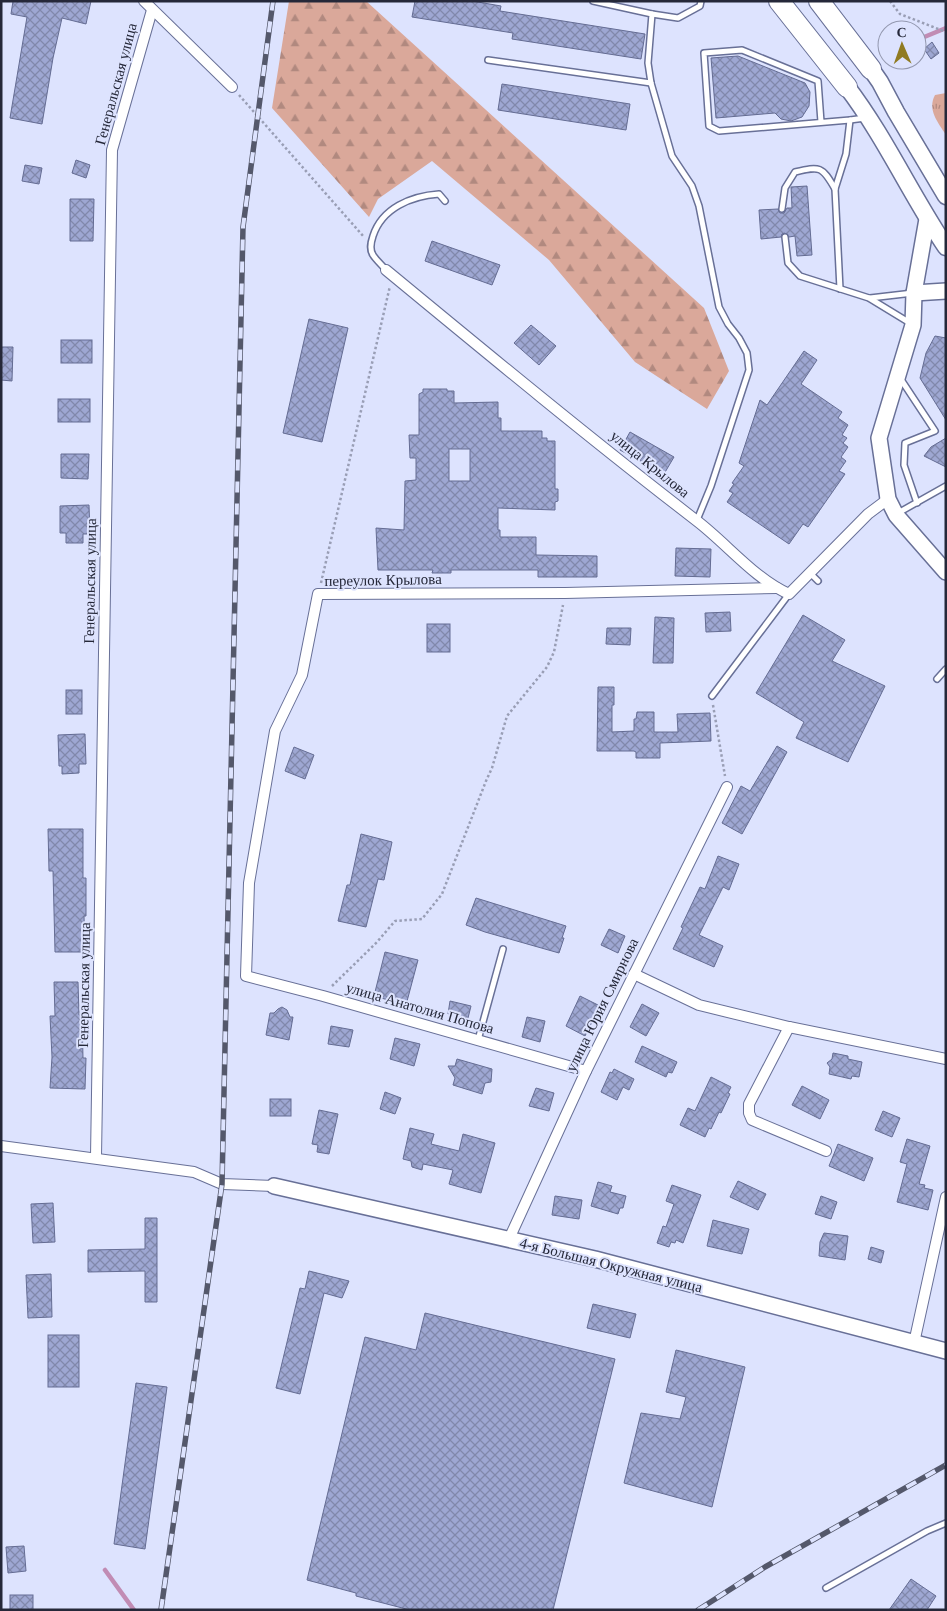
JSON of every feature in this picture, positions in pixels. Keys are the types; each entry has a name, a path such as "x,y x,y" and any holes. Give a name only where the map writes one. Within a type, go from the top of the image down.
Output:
{"highway":[{"path":"779,1 847,87"},
{"path":"819,1 871,69"}],"main road":[{"path":"871,69 946,196"},
{"path":"847,87 869,118 927,219 946,248"}],"street":[{"path":"144,1 232,87"},
{"name":"Генеральская улица","path":"96,1157 112,150 152,10"},
{"path":"927,219 914,293 913,325 879,438 888,499 896,515 946,572"},
{"name":"улица Крылова","path":"389,273 719,538 760,577 789,594"},
{"path":"914,293 946,291"},
{"path":"789,594 814,577 868,514 888,499"},
{"name":"переулок Крылова","path":"246,976 249,883 275,731 302,675 318,594 565,593 777,588"},
{"name":"улица Юрия Смирнова","path":"509,1239 586,1071 728,787"},
{"path":"634,974 699,1005 789,1028 946,1059"},
{"name":"улица Анатолия Попова","path":"246,976 586,1071"},
{"path":"789,1028 749,1104 749,1113 752,1120 826,1151"},
{"path":"1,1146 96,1157 194,1172 222,1184 274,1186"},
{"name":"4-я Большая Окружная улица","path":"274,1186 595,1259 946,1351"},
{"path":"914,1343 946,1197"}],"lane":[{"path":"593,1 678,18 700,6 701,1"},
{"path":"652,14 648,63 650,83 672,156 692,186 720,307 728,324 739,338 747,353 749,370 711,486 697,520"},
{"path":"821,122 818,81 742,50 704,53 709,126 719,131 869,118"},
{"path":"488,60 650,83"},
{"path":"840,288 835,188 846,154 850,120"},
{"path":"782,208 784,188 795,172 814,168 826,172 835,188"},
{"path":"389,273 373,254 370,244 383,216 395,207 428,195 439,194 445,202"},
{"path":"784,237 788,263 800,276 869,298 913,325"},
{"path":"869,298 914,293"},
{"path":"898,374 935,431 905,443 904,465 917,503"},
{"path":"896,515 946,486"},
{"path":"712,696 789,594"},
{"path":"936,679 946,669"},
{"path":"478,1040 503,949"},
{"path":"826,1588 927,1531 946,1523"}],"path":[{"path":"890,1 900,14 945,32"},
{"path":"232,87 370,244"},
{"path":"318,594 389,273"},
{"path":"323,996 377,942 395,921 422,919 442,894 492,768 507,716 547,666 554,652 565,593"},
{"path":"712,696 728,787"}],"green space":[{"path":"289,1 366,1 704,308 729,371 707,409 635,362 549,260 432,161 378,199 369,217 272,108"},
{"path":"946,93 946,135 934,116 932,106 935,95"}],"building":[{"path":"13,1 91,1 86,24 62,18 42,124 10,118 27,17 11,14"},
{"path":"415,1 472,1 501,6 500,11 645,34 641,59 512,39 513,33 412,17"},
{"path":"932,42 939,53 931,59 927,53 927,46"},
{"path":"738,56 805,83 810,92 809,106 802,117 791,121 781,119 775,113 716,118 711,58"},
{"path":"502,84 630,104 626,130 498,110"},
{"path":"76,160 90,165 86,178 72,173"},
{"path":"25,165 42,168 39,184 22,181"},
{"path":"807,186 812,255 797,256 795,236 789,237 785,233 781,237 761,239 759,210 778,209 780,213 784,213 787,208 792,208 791,187"},
{"path":"70,199 94,199 93,241 70,241"},
{"path":"432,241 500,265 492,285 425,261"},
{"path":"309,319 348,328 322,442 283,433"},
{"path":"531,325 556,346 539,365 514,343"},
{"path":"935,336 946,338 946,420 920,378 926,353"},
{"path":"61,340 92,340 92,363 61,363"},
{"path":"1,347 13,347 12,381 1,380"},
{"path":"804,351 817,360 801,384 842,412 838,418 848,425 842,435 847,438 843,443 848,447 841,457 846,461 839,471 845,474 808,527 803,524 789,544 727,502 733,493 729,491 734,484 732,483 744,466 739,463 760,400 767,405"},
{"path":"423,389 447,389 447,391 454,391 454,403 498,402 498,418 501,418 501,431 542,431 542,438 547,438 547,441 555,441 555,489 558,489 558,501 555,502 555,510 498,508 498,530 500,530 500,537 536,537 536,555 597,556 597,577 538,577 538,570 451,570 451,573 432,573 433,570 378,570 376,528 404,530 405,481 416,480 416,458 410,458 409,435 419,435 419,394 423,392","holes":["449,449 470,449 470,481 449,481"]},
{"path":"58,399 90,399 90,422 58,422"},
{"path":"630,432 674,457 664,474 620,450"},
{"path":"946,438 946,467 924,456 931,447"},
{"path":"61,454 89,454 88,479 61,478"},
{"path":"89,505 90,534 83,534 83,543 66,543 66,533 60,533 60,506"},
{"path":"676,548 711,549 710,577 675,576"},
{"path":"730,612 731,631 706,632 705,613"},
{"path":"803,615 845,640 832,661 885,686 848,762 796,738 804,722 756,693"},
{"path":"655,617 674,618 673,663 653,663"},
{"path":"427,624 450,624 450,652 427,652"},
{"path":"607,628 631,628 630,645 606,644"},
{"path":"598,687 614,687 612,732 634,731 634,719 636,719 637,712 654,712 654,732 678,732 677,714 710,713 711,741 660,743 660,758 636,758 636,752 634,751 597,751"},
{"path":"66,690 82,690 82,714 66,714"},
{"path":"85,734 86,764 79,764 79,773 62,774 62,766 59,766 58,735"},
{"path":"777,746 787,752 742,834 722,823 741,786 750,791"},
{"path":"294,747 314,755 305,779 285,771"},
{"path":"48,829 83,829 83,878 86,878 85,952 55,952 53,871 49,871"},
{"path":"361,834 392,842 384,880 378,879 366,927 338,921 347,885 350,885"},
{"path":"718,856 739,864 729,890 723,887 699,935 723,946 714,967 673,949 700,887 705,889"},
{"path":"476,898 566,926 559,953 466,925"},
{"path":"609,929 625,936 618,953 601,945"},
{"path":"385,952 418,960 406,1005 374,996"},
{"path":"54,982 78,982 79,1015 82,1015 83,1058 86,1058 85,1089 50,1088 52,1057 50,1016 55,1016"},
{"path":"580,996 600,1006 585,1036 566,1026"},
{"path":"450,1001 471,1006 468,1018 448,1014"},
{"path":"642,1004 659,1013 646,1036 630,1027"},
{"path":"282,1007 287,1010 290,1017 293,1017 289,1040 266,1035 270,1013 274,1013"},
{"path":"527,1017 545,1021 540,1042 522,1037"},
{"path":"331,1026 353,1030 349,1047 328,1044"},
{"path":"395,1038 420,1044 414,1066 390,1059"},
{"path":"642,1046 677,1062 672,1073 668,1072 666,1077 635,1062"},
{"path":"833,1053 848,1056 848,1059 862,1062 859,1077 852,1076 851,1079 829,1074 830,1067 827,1063 832,1059"},
{"path":"457,1059 492,1069 491,1082 485,1083 482,1094 453,1085 455,1078 448,1066 455,1066"},
{"path":"614,1069 634,1079 629,1090 623,1087 617,1100 601,1092 610,1072 612,1073"},
{"path":"711,1077 731,1087 728,1093 730,1094 721,1113 719,1112 705,1137 680,1125 688,1108 695,1111"},
{"path":"802,1086 829,1100 820,1119 792,1105"},
{"path":"536,1088 554,1093 549,1111 529,1106"},
{"path":"385,1092 401,1098 395,1114 380,1109"},
{"path":"270,1099 291,1099 291,1116 270,1116"},
{"path":"319,1110 338,1114 329,1154 317,1152 318,1145 312,1144"},
{"path":"883,1111 900,1118 892,1137 875,1130"},
{"path":"410,1128 434,1134 431,1144 459,1151 463,1134 495,1143 481,1193 449,1184 453,1170 423,1164 422,1170 412,1167 411,1161 403,1159"},
{"path":"907,1139 930,1146 919,1184 925,1185 924,1188 933,1190 928,1210 897,1202 907,1164 900,1162"},
{"path":"838,1144 873,1158 864,1181 829,1166"},
{"path":"738,1181 766,1194 758,1210 730,1197"},
{"path":"598,1182 612,1186 610,1192 626,1196 623,1208 620,1208 618,1214 591,1206"},
{"path":"672,1185 701,1195 683,1243 676,1240 675,1243 671,1242 669,1247 657,1243 663,1226 666,1227 674,1204 666,1201"},
{"path":"555,1196 582,1200 579,1219 552,1215"},
{"path":"821,1196 837,1202 831,1219 815,1214"},
{"path":"53,1203 55,1242 33,1243 31,1204"},
{"path":"145,1218 157,1218 157,1302 145,1302 145,1271 88,1272 88,1250 145,1249"},
{"path":"713,1220 749,1229 742,1254 707,1246"},
{"path":"824,1233 848,1236 845,1260 819,1256 820,1242"},
{"path":"871,1247 884,1251 881,1263 868,1259"},
{"path":"309,1271 349,1281 342,1298 324,1293 300,1394 276,1388 300,1288 305,1289"},
{"path":"51,1274 52,1317 28,1318 26,1275"},
{"path":"593,1304 636,1314 630,1338 587,1328"},
{"path":"425,1313 615,1359 553,1610 410,1610 356,1596 356,1593 307,1580 365,1337 416,1350"},
{"path":"48,1335 79,1335 79,1387 48,1387"},
{"path":"676,1350 745,1367 712,1507 624,1483 641,1413 680,1419 686,1397 666,1392"},
{"path":"136,1383 167,1387 145,1549 114,1544"},
{"path":"24,1546 26,1571 8,1573 6,1547"},
{"path":"911,1579 936,1596 927,1610 889,1610"},
{"path":"10,1595 33,1595 33,1610 10,1610"}],"waterway":[{"path":"927,36 946,28"},
{"path":"105,1570 134,1610"}],"railway":[{"path":"161,1610 222,1184 243,227 273,1"},
{"path":"698,1610 765,1567 946,1465"}]}
